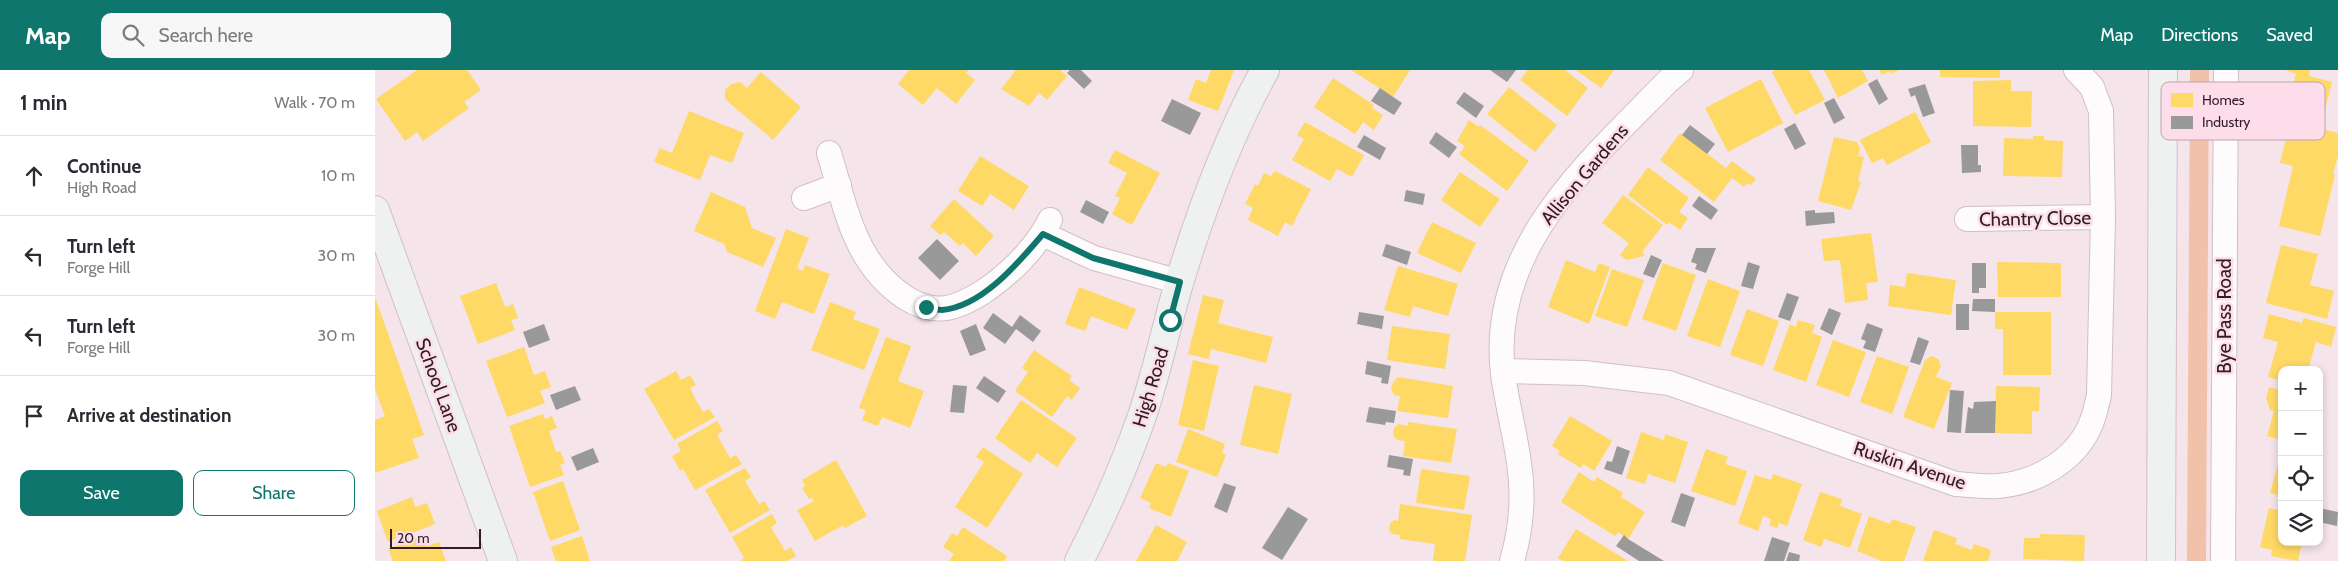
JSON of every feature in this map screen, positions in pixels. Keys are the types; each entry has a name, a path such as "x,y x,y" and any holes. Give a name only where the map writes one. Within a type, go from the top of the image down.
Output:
{"street":[{"name":"High Road","path":"1079,561 1102,515 1141,418 1180,282 1223,155 1265,70"},
{"name":"Allison Gardens","path":"1512,561 1517,544 1521,486 1519,463 1503,371 1503,327 1508,291 1538,228 1559,197 1586,165 1667,81 1681,70"},
{"name":"Ruskin Avenue","path":"1503,371 1585,373 1669,383 1956,484 1998,486 2023,482 2042,474 2065,458 2079,444 2091,422 2099,395 2103,217 2101,111 2092,87 2076,70"},
{"path":"2161,561 2163,140"},
{"name":"Bye Pass Road","path":"2223,561 2226,140"},
{"path":"829,153 856,238 872,268 895,291 926,307 941,310 961,304 975,297 1012,270 1047,227 1093,258 1180,282"},
{"path":"804,198 839,185"},
{"name":"School Lane","path":"375,210 503,561"},
{"name":"Chantry Close","path":"1967,219 2103,217"}],"shaded area":[{"path":"2190,70 2209,70 2209,82 2190,82"},
{"path":"2190,140 2209,140 2206,561 2187,561"}],"building: Homes":[{"path":"417,70 467,70 481,90 464,102 469,108 423,141 417,132 405,141 376,99"},
{"path":"909,70 968,70 966,73 975,80 956,104 937,88 923,105 898,84"},
{"path":"1016,70 1062,70 1067,76 1047,100 1039,93 1029,106 1001,89"},
{"path":"1211,70 1234,70 1218,111 1188,100 1196,79 1206,83"},
{"path":"1351,70 1410,70 1393,97"},
{"path":"1528,70 1565,70 1588,88 1567,116 1520,80"},
{"path":"1576,70 1614,70 1601,88"},
{"path":"1775,70 1809,70 1825,100 1795,115 1772,72"},
{"path":"1824,70 1862,70 1868,81 1838,98"},
{"path":"1879,70 1899,70 1891,74 1890,71 1882,75"},
{"path":"1940,70 2000,70 2000,78 1940,77"},
{"path":"2285,70 2310,70 2309,76 2332,82 2325,110 2325,82 2294,82 2296,74"},
{"path":"761,72 801,107 773,140 725,99 725,90 731,84 740,82 747,88"},
{"path":"1333,78 1374,105 1372,108 1383,115 1374,130 1363,122 1355,134 1314,107"},
{"path":"1761,79 1783,123 1728,152 1705,108"},
{"path":"2011,80 2011,91 2032,91 2031,127 1973,126 1973,81"},
{"path":"1509,87 1557,125 1535,152 1487,114"},
{"path":"689,111 744,133 732,163 710,155 700,180 654,162 660,148 672,153"},
{"path":"1915,112 1931,142 1887,165 1883,158 1872,163 1860,140"},
{"path":"1469,120 1479,127 1480,125 1529,161 1507,191 1459,154 1465,146 1457,141"},
{"path":"1305,122 1364,155 1352,177 1337,169 1330,181 1292,160 1304,139 1297,135"},
{"path":"2325,130 2338,133 2338,156 2333,174 2335,175 2320,236 2279,226 2293,166 2280,163 2285,140 2325,140"},
{"path":"1680,133 1726,168 1732,161 1756,179 1751,185 1747,183 1744,187 1732,178 1714,202 1660,160"},
{"path":"2033,136 2044,136 2044,140 2063,141 2062,177 2003,176 2004,138 2033,139"},
{"path":"1834,137 1857,142 1860,148 1858,156 1864,157 1858,181 1861,182 1851,210 1818,201"},
{"path":"1115,150 1160,173 1132,225 1112,214 1120,198 1115,196 1127,173 1108,163"},
{"path":"980,156 1029,186 1014,210 990,194 982,206 958,191"},
{"path":"1648,167 1689,198 1679,212 1688,218 1680,230 1669,222 1667,225 1628,195"},
{"path":"1275,171 1311,189 1292,226 1285,222 1278,236 1248,220 1253,208 1245,204 1255,184 1258,186 1264,173 1271,176"},
{"path":"1460,172 1500,199 1480,227 1441,200"},
{"path":"711,192 745,207 752,228 776,238 763,267 727,252 724,244 694,231"},
{"path":"1623,195 1663,225 1642,252 1644,256 1627,260 1620,255 1629,243 1602,223"},
{"path":"954,199 994,236 976,256 963,243 960,246 944,232 940,235 930,226"},
{"path":"1432,222 1476,243 1461,273 1417,253"},
{"path":"786,229 809,238 797,268 803,271 805,265 830,274 814,314 782,302 775,319 755,311"},
{"path":"1871,233 1878,282 1866,283 1868,300 1845,303 1840,260 1824,261 1821,239"},
{"path":"2281,245 2318,254 2310,285 2334,291 2327,319 2266,303"},
{"path":"1566,260 1595,272 1599,263 1610,267 1589,324 1548,307"},
{"path":"1997,262 2061,263 2061,297 1998,297"},
{"path":"1663,263 1696,275 1676,331 1642,319"},
{"path":"1398,266 1458,284 1448,316 1413,306 1410,317 1384,310"},
{"path":"1612,269 1644,280 1627,327 1595,316"},
{"path":"1907,273 1956,280 1951,315 1888,306 1890,285 1905,287"},
{"path":"1708,279 1740,291 1720,347 1687,336"},
{"path":"496,283 505,307 513,304 518,318 511,320 515,330 478,344 460,296"},
{"path":"1079,287 1136,309 1127,330 1091,316 1085,331 1065,324"},
{"path":"1203,295 1224,300 1218,323 1273,337 1266,363 1211,349 1209,359 1188,354"},
{"path":"375,297 424,435 412,439 419,458 375,473 375,420 385,416 375,389"},
{"path":"830,302 856,312 853,319 880,329 864,370 811,350"},
{"path":"1747,309 1779,321 1763,366 1730,355"},
{"path":"1995,312 2051,312 2051,375 2003,375 2003,329 1995,329"},
{"path":"2269,314 2302,323 2304,318 2336,327 2331,347 2316,342 2309,366 2278,366 2278,380 2268,377 2278,342 2263,338"},
{"path":"1798,320 1815,325 1812,333 1822,337 1806,382 1773,370 1790,324 1796,327"},
{"path":"1392,326 1450,334 1445,369 1387,360"},
{"path":"886,337 911,346 898,381 924,391 910,428 882,417 878,426 862,420 866,410 859,408"},
{"path":"1833,340 1866,352 1849,397 1816,385"},
{"path":"524,347 534,375 545,371 551,387 540,391 545,403 507,417 486,361"},
{"path":"1034,350 1072,376 1069,380 1080,388 1072,400 1067,396 1052,417 1015,391 1028,372 1022,368"},
{"path":"1877,356 1909,367 1892,414 1860,402"},
{"path":"1931,356 1938,359 1941,366 1936,377 1952,383 1934,429 1903,417 1925,360"},
{"path":"1193,360 1219,366 1204,431 1178,425"},
{"path":"676,371 681,380 690,375 696,385 690,388 703,412 709,409 715,417 674,440 644,389"},
{"path":"1398,377 1453,386 1448,418 1397,411 1400,396 1394,395 1391,389 1393,382"},
{"path":"1254,385 1292,394 1278,454 1240,445"},
{"path":"1996,386 2040,387 2039,411 2032,411 2032,434 1995,433"},
{"path":"2269,387 2278,390 2278,439 2267,436 2274,411 2270,410 2266,398"},
{"path":"1021,400 1077,438 1057,467 1037,453 1030,463 995,438"},
{"path":"543,414 545,419 552,416 557,428 549,431 556,452 560,451 565,463 560,465 564,475 530,487 509,426"},
{"path":"1570,416 1612,441 1594,471 1583,464 1581,468 1558,454 1560,451 1552,446"},
{"path":"717,421 723,431 717,435 730,458 736,455 742,464 695,490 683,469 680,471 672,456 681,451 677,444"},
{"path":"1408,422 1457,429 1451,463 1403,456 1405,441 1397,440 1393,435 1394,428 1399,424 1408,426"},
{"path":"1188,429 1225,444 1222,453 1226,455 1217,477 1176,462"},
{"path":"1641,432 1664,440 1665,434 1688,442 1675,483 1648,474 1645,484 1626,478"},
{"path":"983,447 1023,474 987,528 955,507 984,462 976,457"},
{"path":"1706,449 1728,457 1725,464 1747,471 1735,506 1691,491"},
{"path":"836,460 867,516 845,528 843,525 815,541 797,510 814,501 812,498 809,499 802,488 805,486 802,480"},
{"path":"1156,463 1166,467 1168,463 1189,471 1171,517 1149,508 1151,503 1140,498"},
{"path":"2278,464 2278,495 2270,493"},
{"path":"745,468 751,477 745,481 759,504 764,501 770,510 730,533 705,490"},
{"path":"1421,469 1470,476 1464,510 1416,503"},
{"path":"1579,472 1594,482 1597,477 1623,493 1621,497 1645,512 1628,539 1618,532 1615,536 1561,502"},
{"path":"1773,474 1802,484 1787,526 1779,523 1777,528 1769,525 1771,519 1763,516 1758,531 1738,523 1755,475 1771,480"},
{"path":"563,481 580,530 550,541 533,492"},
{"path":"1820,492 1842,499 1840,506 1862,514 1850,548 1824,539 1821,547 1803,540"},
{"path":"412,497 415,507 427,503 435,524 388,542 377,511"},
{"path":"1400,504 1472,515 1465,561 1435,561 1433,560 1435,544 1400,539 1400,535 1392,534 1389,530 1390,524 1394,520 1398,521"},
{"path":"2269,508 2278,510 2278,546 2301,546 2298,561 2271,556 2272,550 2260,547"},
{"path":"772,514 777,523 771,527 785,551 791,547 796,556 787,561 740,561 744,558 732,537"},
{"path":"1869,516 1890,524 1892,519 1916,527 1904,561 1882,561 1857,551"},
{"path":"1156,525 1187,542 1177,561 1136,561"},
{"path":"963,527 1007,556 1004,561 949,561 954,554 943,547 952,533 957,536"},
{"path":"1576,529 1628,561 1563,561 1558,558"},
{"path":"1934,530 1957,538 1955,544 1972,550 1974,544 1991,550 1988,561 1923,561"},
{"path":"2040,534 2085,535 2084,561 2023,559 2024,538 2040,538"},
{"path":"423,536 427,546 439,542 446,561 393,561 388,549"},
{"path":"582,536 590,561 556,561 551,547"}],"building: Industry":[{"path":"1070,70 1081,70 1092,81 1084,89 1067,73"},
{"path":"1490,70 1516,70 1507,82"},
{"path":"1877,79 1888,99 1879,105 1868,84"},
{"path":"1925,84 1935,113 1923,117 1915,95 1911,97 1908,89"},
{"path":"1380,88 1402,103 1394,115 1371,101"},
{"path":"1464,92 1484,106 1476,118 1456,103"},
{"path":"1834,98 1845,118 1834,124 1824,103"},
{"path":"1172,99 1201,113 1190,135 1161,121"},
{"path":"1795,123 1806,144 1795,150 1784,129"},
{"path":"1690,125 1715,144 1707,154 1682,135"},
{"path":"1436,132 1457,147 1449,158 1429,143"},
{"path":"1364,135 1386,148 1380,160 1357,147"},
{"path":"1961,145 1978,145 1978,165 1981,165 1981,172 1962,173"},
{"path":"1406,190 1425,194 1423,205 1404,201"},
{"path":"1699,196 1718,210 1711,220 1692,206"},
{"path":"1086,200 1109,212 1103,224 1080,212"},
{"path":"1815,210 1815,213 1834,212 1835,223 1806,226 1805,211"},
{"path":"937,239 959,261 940,280 918,258"},
{"path":"1386,244 1411,252 1407,265 1382,256"},
{"path":"1696,248 1716,248 1706,273 1695,269 1697,264 1691,262"},
{"path":"1651,255 1662,260 1654,278 1643,274"},
{"path":"1748,262 1760,266 1753,289 1741,286"},
{"path":"1972,263 1986,263 1986,288 1979,288 1979,293 1972,293"},
{"path":"1787,293 1799,297 1790,321 1778,317"},
{"path":"1973,299 1995,299 1995,312 1972,311"},
{"path":"1956,304 1969,304 1969,330 1956,330"},
{"path":"1829,308 1841,313 1832,335 1820,329"},
{"path":"1359,312 1384,316 1382,329 1357,324"},
{"path":"993,313 1012,327 1020,315 1041,331 1033,342 1016,329 1005,344 983,328"},
{"path":"1867,323 1883,329 1875,352 1863,348 1866,341 1861,339"},
{"path":"544,324 550,340 529,348 523,332"},
{"path":"976,324 986,350 970,356 960,331"},
{"path":"1918,337 1929,341 1920,365 1910,362"},
{"path":"1367,361 1391,366 1388,384 1381,383 1382,378 1365,374"},
{"path":"984,376 1006,391 998,403 976,388"},
{"path":"953,385 967,386 964,413 950,412"},
{"path":"575,386 581,400 556,410 550,395"},
{"path":"1950,390 1964,391 1961,433 1947,432"},
{"path":"1996,401 1995,433 1965,433 1968,407 1973,409 1974,402"},
{"path":"1369,407 1396,411 1394,423 1386,422 1385,425 1366,422"},
{"path":"1617,446 1630,451 1622,475 1604,469 1607,461 1612,462"},
{"path":"593,448 599,462 577,471 571,457"},
{"path":"1389,455 1413,459 1410,476 1403,475 1404,470 1387,467"},
{"path":"1224,483 1236,487 1227,513 1214,507"},
{"path":"1681,493 1695,498 1685,527 1671,522"},
{"path":"1288,507 1308,519 1282,560 1262,548"},
{"path":"2323,509 2338,512 2337,526 2323,523"},
{"path":"1624,535 1664,561 1639,561 1616,546"},
{"path":"1772,537 1790,543 1784,561 1764,561"},
{"path":"1789,552 1800,555 1799,561 1786,561"}],"route":[{"path":"926,307 941,310 961,304 975,297 1012,270 1043,234 1093,258 1116,266 1180,282 1170,320"}]}
